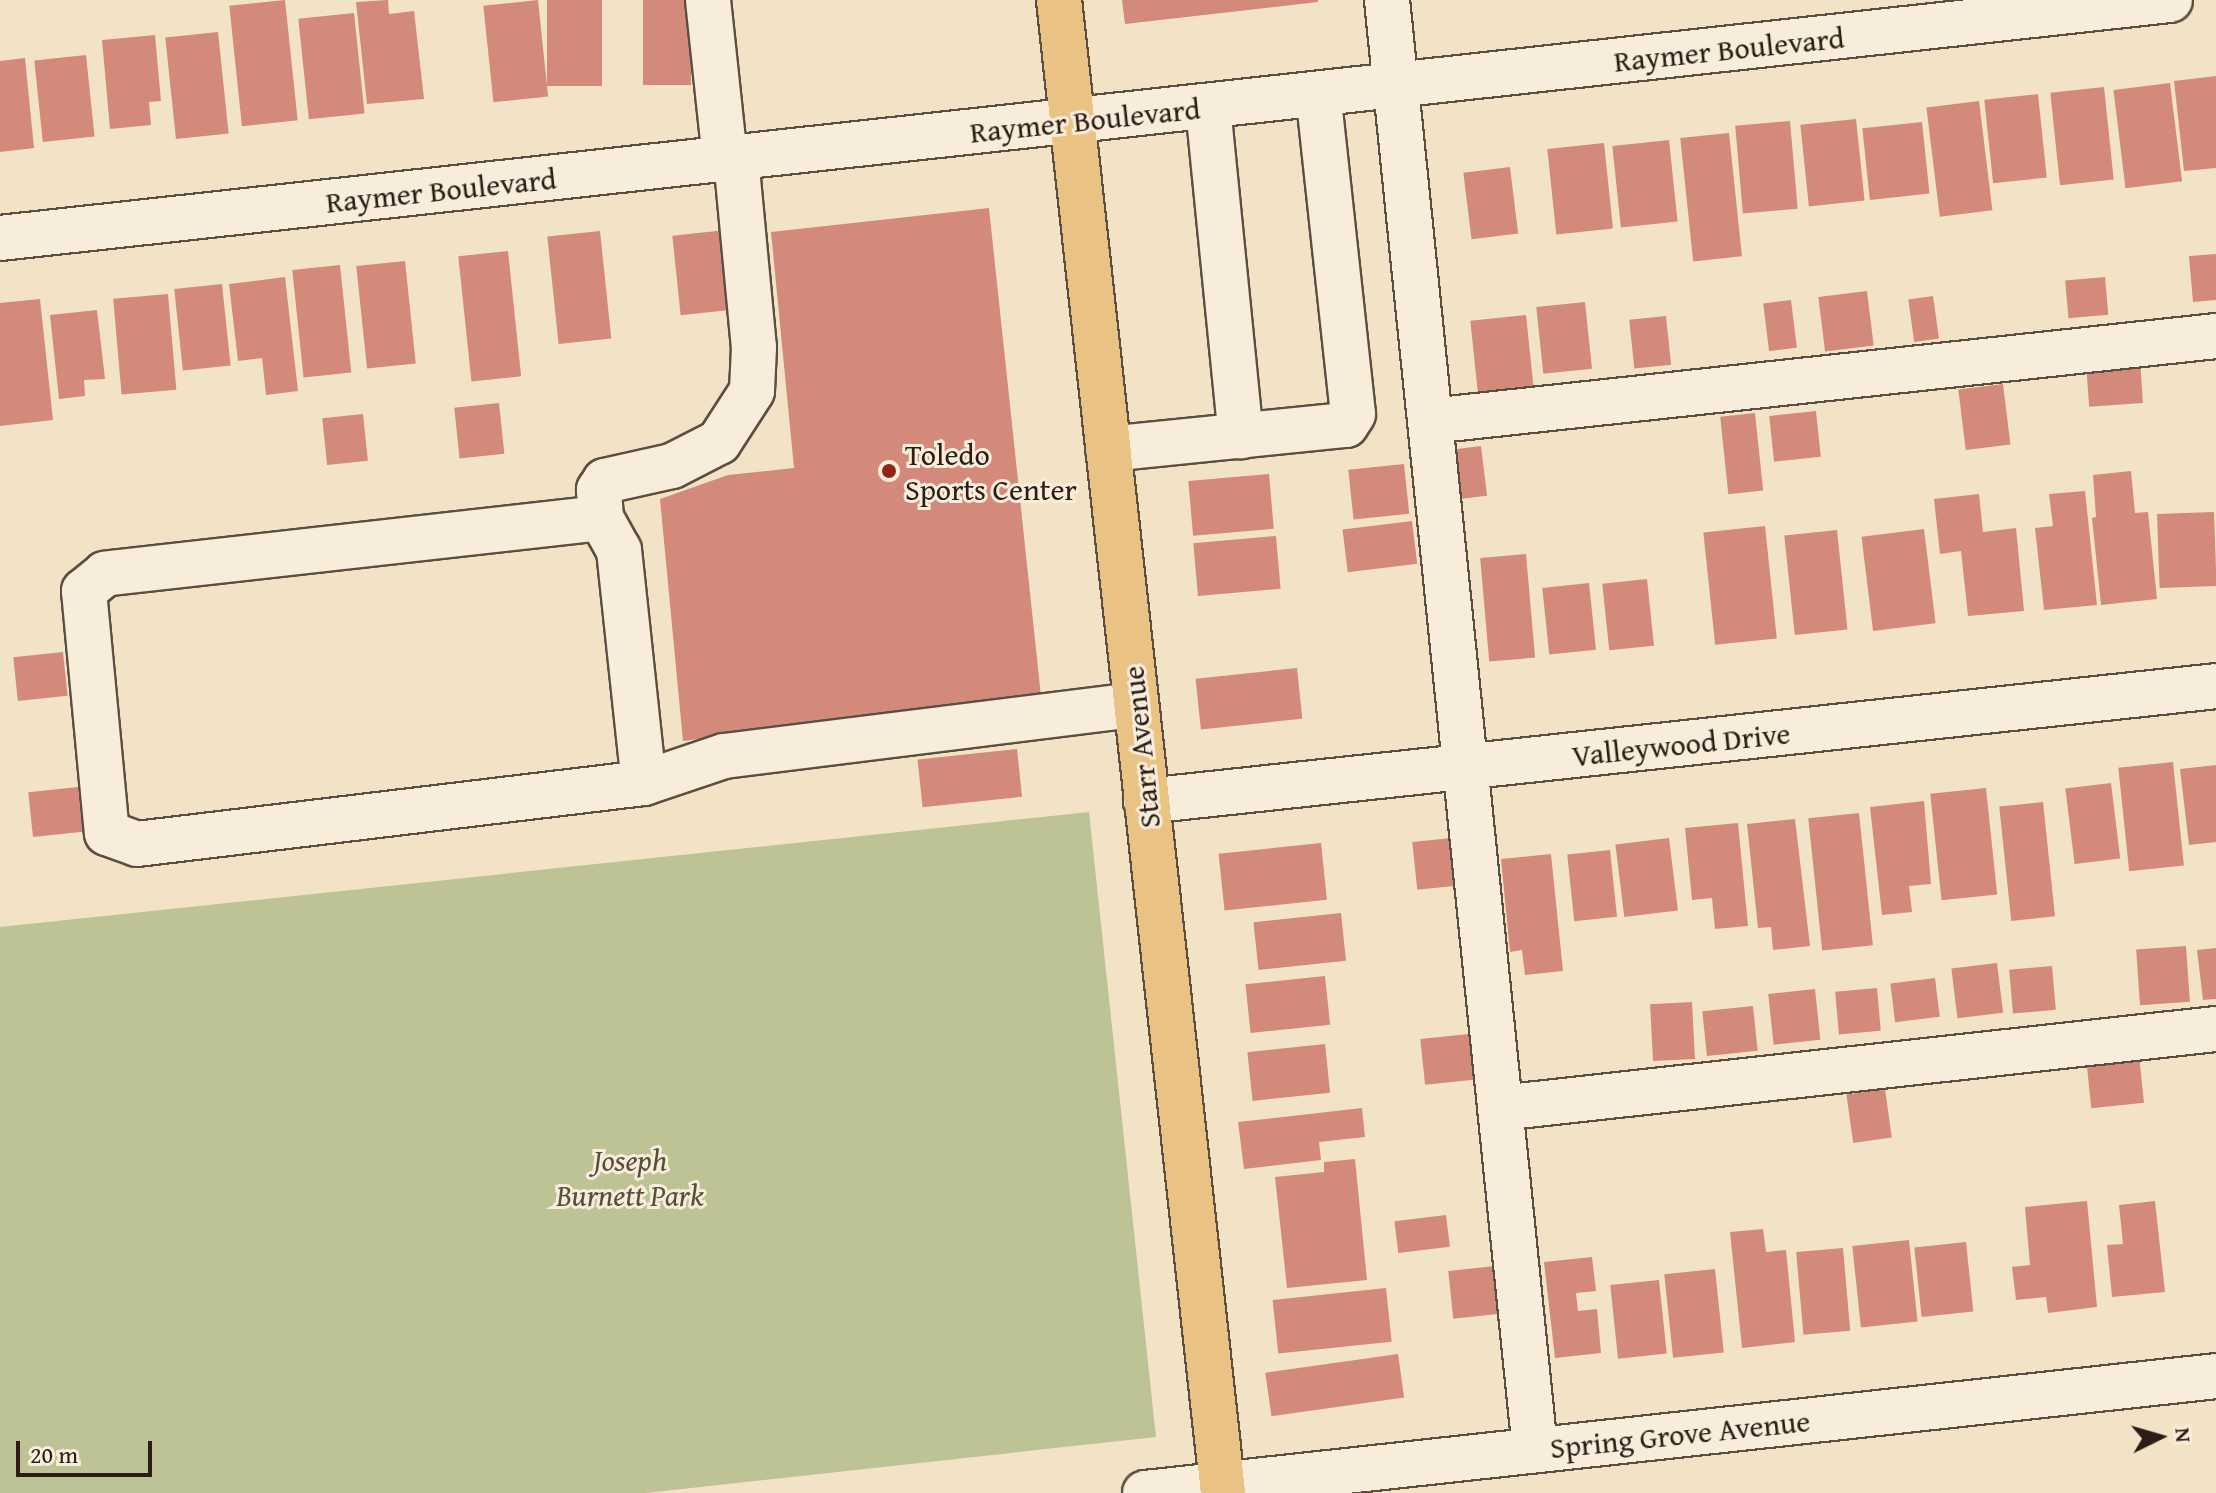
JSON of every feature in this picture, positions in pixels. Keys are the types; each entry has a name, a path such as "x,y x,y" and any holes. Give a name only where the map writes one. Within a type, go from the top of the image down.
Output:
{"main road":[{"name":"Starr Avenue","path":"1059,0 1222,1489"}],"street":[{"path":"644,783 619,550 601,518 599,490 605,481 672,466 719,442 752,391 754,347 708,0"},
{"path":"1387,0 1535,1450"},
{"name":"Raymer Boulevard","path":"0,238 2170,0"},
{"path":"1108,449 1346,425 1353,414 1318,94"},
{"path":"1208,107 1241,436"},
{"path":"1430,421 2216,336"},
{"path":"601,518 105,574 84,591 107,833 137,844 644,783 724,756 1136,705"},
{"name":"Valleywood Drive","path":"1146,801 2216,686"},
{"path":"1500,1108 2216,1029"},
{"name":"Spring Grove Avenue","path":"1145,1493 1222,1489 1535,1450 2216,1376"}],"green space":[{"name":"Joseph Burnett Park","path":"1089,812 1156,1437 646,1493 0,1493 0,927"}],"building":[{"path":"285,0 298,120 242,126 229,6"},
{"path":"388,0 389,14 414,11 424,99 367,104 356,2"},
{"path":"538,0 548,96 493,102 483,6"},
{"path":"547,0 602,0 602,86 547,86"},
{"path":"643,0 691,0 691,85 643,85"},
{"path":"1122,0 1318,0 1318,2 1125,24"},
{"path":"354,13 365,113 309,119 298,19"},
{"path":"218,32 229,133 176,139 165,38"},
{"path":"155,35 161,101 149,102 151,125 110,129 102,40"},
{"path":"86,55 95,137 43,142 34,60"},
{"path":"25,58 34,148 0,152 0,61"},
{"path":"2216,76 2216,168 2184,171 2174,81"},
{"path":"2170,83 2182,181 2125,188 2113,90"},
{"path":"2104,87 2114,179 2060,185 2050,93"},
{"path":"2038,94 2047,178 1993,183 1984,100"},
{"path":"1979,101 1992,210 1940,217 1926,107"},
{"path":"1856,119 1865,201 1809,206 1800,125"},
{"path":"1790,121 1798,209 1743,213 1735,126"},
{"path":"1922,122 1930,194 1870,200 1862,128"},
{"path":"1729,133 1742,256 1693,261 1680,138"},
{"path":"1669,140 1678,222 1621,228 1612,146"},
{"path":"1604,143 1613,229 1556,234 1547,149"},
{"path":"1510,167 1518,234 1472,239 1463,173"},
{"name":"Toledo Sports Center","path":"989,208 1041,696 683,741 660,499 728,475 794,468 771,232"},
{"path":"726,230 734,310 681,315 672,236"},
{"path":"600,231 611,338 559,344 547,237"},
{"path":"508,251 521,376 471,382 458,256"},
{"path":"2216,254 2216,300 2193,302 2189,256"},
{"path":"405,261 416,363 367,369 356,266"},
{"path":"340,265 351,372 304,377 292,270"},
{"path":"285,277 298,391 266,395 262,358 238,361 229,284"},
{"path":"2105,277 2108,315 2068,318 2065,280"},
{"path":"222,284 231,366 183,371 174,289"},
{"path":"1867,291 1874,346 1825,352 1818,297"},
{"path":"168,294 176,390 122,394 113,299"},
{"path":"1933,296 1939,339 1914,342 1908,299"},
{"path":"40,299 53,420 0,426 0,303"},
{"path":"1791,300 1797,348 1769,351 1763,303"},
{"path":"1585,302 1592,369 1543,374 1536,307"},
{"path":"97,310 105,379 84,380 85,396 59,399 50,315"},
{"path":"1526,315 1534,390 1478,395 1470,321"},
{"path":"1666,316 1671,365 1634,369 1629,320"},
{"path":"2140,360 2143,403 2089,407 2086,364"},
{"path":"2003,384 2010,445 1966,450 1958,389"},
{"path":"499,403 504,454 460,458 454,408"},
{"path":"1816,411 1821,457 1774,462 1769,416"},
{"path":"1755,413 1763,491 1728,494 1720,417"},
{"path":"363,414 368,461 327,465 322,418"},
{"path":"1481,446 1487,496 1459,499 1453,449"},
{"path":"1404,464 1409,514 1354,520 1348,470"},
{"path":"2131,471 2135,513 2148,512 2157,599 2101,605 2092,518 2096,517 2093,475"},
{"path":"1269,474 1274,529 1193,536 1188,481"},
{"path":"2085,491 2097,605 2044,610 2035,528 2053,526 2049,494"},
{"path":"1979,494 1983,532 2016,528 2024,611 1968,616 1961,551 1940,554 1934,499"},
{"path":"2214,512 2216,586 2160,588 2157,514"},
{"path":"1412,521 1417,564 1348,572 1343,530"},
{"path":"1765,526 1777,638 1715,645 1703,532"},
{"path":"1924,529 1936,623 1873,631 1861,537"},
{"path":"1837,530 1847,629 1795,635 1784,536"},
{"path":"1276,536 1281,589 1198,596 1193,543"},
{"path":"1526,554 1535,658 1489,662 1480,558"},
{"path":"1647,579 1654,646 1609,650 1602,584"},
{"path":"1589,583 1596,650 1549,655 1542,588"},
{"path":"63,652 68,696 18,701 13,657"},
{"path":"1297,668 1302,719 1201,729 1196,679"},
{"path":"1017,749 1022,797 923,807 918,759"},
{"path":"2173,762 2184,865 2129,871 2118,768"},
{"path":"2216,765 2216,842 2189,845 2180,769"},
{"path":"2111,783 2120,858 2075,864 2065,789"},
{"path":"78,787 83,832 33,837 28,792"},
{"path":"1986,788 1997,894 1941,900 1930,794"},
{"path":"1924,801 1931,884 1909,886 1912,912 1882,915 1870,807"},
{"path":"2043,802 2055,916 2011,921 1999,807"},
{"path":"1859,813 1873,945 1822,951 1808,818"},
{"path":"1795,819 1810,946 1773,950 1771,927 1758,928 1747,824"},
{"path":"1738,823 1748,926 1715,929 1712,898 1692,900 1685,828"},
{"path":"1461,837 1466,885 1417,890 1412,842"},
{"path":"1669,838 1678,910 1624,917 1615,845"},
{"path":"1321,843 1327,900 1225,910 1219,854"},
{"path":"1610,850 1617,917 1574,921 1567,854"},
{"path":"1551,854 1563,971 1525,975 1522,950 1510,952 1501,859"},
{"path":"1341,913 1346,961 1258,970 1253,922"},
{"path":"2186,946 2190,1002 2140,1005 2136,949"},
{"path":"2216,948 2216,999 2203,1000 2197,950"},
{"path":"1997,963 2003,1013 1957,1018 1951,969"},
{"path":"2052,966 2056,1010 2013,1014 2009,970"},
{"path":"1325,976 1330,1025 1251,1033 1245,984"},
{"path":"1935,978 1940,1017 1895,1022 1890,983"},
{"path":"1877,988 1881,1031 1839,1034 1835,992"},
{"path":"1815,989 1820,1040 1774,1045 1768,994"},
{"path":"1692,1002 1695,1059 1653,1061 1650,1004"},
{"path":"1753,1006 1758,1051 1707,1056 1702,1011"},
{"path":"1469,1034 1474,1080 1425,1085 1420,1039"},
{"path":"1325,1044 1330,1093 1253,1101 1247,1052"},
{"path":"2139,1055 2144,1103 2091,1108 2086,1061"},
{"path":"1885,1089 1892,1138 1853,1143 1846,1094"},
{"path":"1362,1108 1365,1137 1319,1142 1321,1160 1244,1169 1238,1122"},
{"path":"1355,1159 1367,1280 1287,1288 1275,1177 1324,1172 1324,1162"},
{"path":"2087,1201 2097,1307 2048,1313 2046,1297 2016,1300 2012,1267 2030,1265 2025,1207"},
{"path":"2155,1201 2165,1292 2112,1297 2107,1245 2123,1244 2119,1205"},
{"path":"1446,1215 1450,1247 1398,1253 1394,1221"},
{"path":"1763,1229 1766,1252 1786,1250 1795,1342 1742,1348 1730,1232"},
{"path":"1909,1240 1918,1322 1861,1328 1852,1246"},
{"path":"1966,1242 1973,1312 1922,1317 1914,1247"},
{"path":"1843,1248 1850,1331 1803,1335 1796,1252"},
{"path":"1592,1257 1596,1291 1576,1293 1578,1311 1597,1309 1601,1353 1555,1358 1544,1262"},
{"path":"1495,1266 1500,1314 1453,1319 1448,1271"},
{"path":"1715,1269 1724,1353 1673,1358 1664,1274"},
{"path":"1659,1280 1667,1354 1618,1359 1610,1285"},
{"path":"1386,1288 1392,1342 1278,1354 1273,1300"},
{"path":"1398,1354 1404,1398 1271,1416 1265,1373"}],"place":[{"name":"Toledo Sports Center","path":"889,471"}]}
